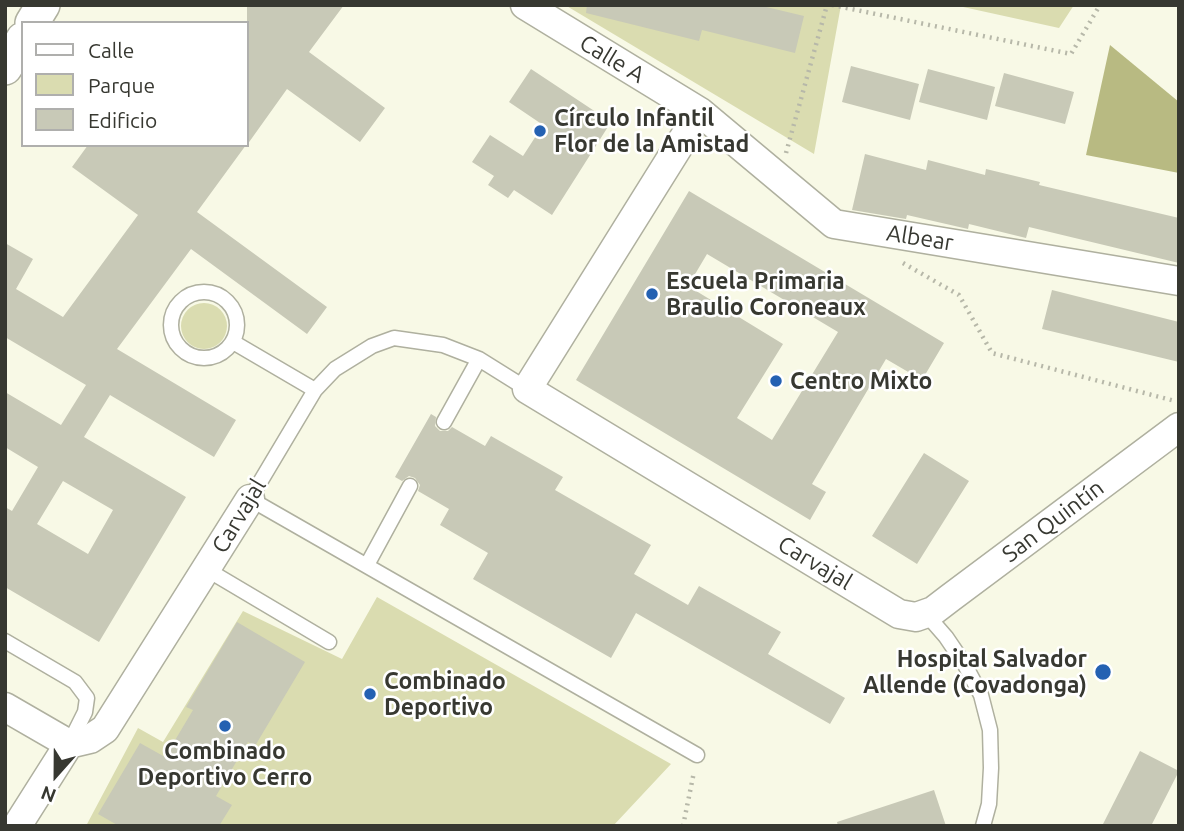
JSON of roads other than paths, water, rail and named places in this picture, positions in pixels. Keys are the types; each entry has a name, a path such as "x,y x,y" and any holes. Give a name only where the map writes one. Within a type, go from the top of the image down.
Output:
{"street":[{"path":"33,21 43,5"},
{"name":"Calle A","path":"539,9 700,112"},
{"path":"5,68 21,42"},
{"path":"527,389 700,112"},
{"name":"Albear","path":"700,112 834,224 1179,281"},
{"name":"Carvajal","path":"527,389 899,614 916,617 926,614"},
{"name":"San Quintín","path":"926,614 1179,427"},
{"name":"Carvajal","path":"69,744 90,739 106,729 250,499"},
{"path":"5,707 69,744 17,826"}],"lane":[{"path":"210,292 220,296 235,311 238,321 233,342 226,351 216,357 205,359 184,352 176,344 172,333 170,322 173,311 189,295 210,292"},
{"name":"Carvajal","path":"250,499 315,390 335,369 354,356 394,338 443,345 479,359 527,389"},
{"path":"233,342 315,390"},
{"path":"444,422 479,359"},
{"path":"367,565 410,486"},
{"path":"250,499 697,755"},
{"path":"206,569 329,642"},
{"path":"926,614 946,636 981,695 990,730 991,768 989,804 983,826"},
{"path":"5,641 75,682 87,698 85,712 69,744"}],"place":[{"name":"Círculo Infantil Flor de la Amistad","path":"540,131"},
{"name":"Escuela Primaria Braulio Coroneaux","path":"652,294"},
{"name":"Centro Mixto","path":"776,381"},
{"name":"Hospital Salvador Allende (Covadonga)","path":"1103,672"},
{"name":"Combinado Deportivo","path":"370,694"},
{"name":"Combinado Deportivo Cerro","path":"225,726"}]}
